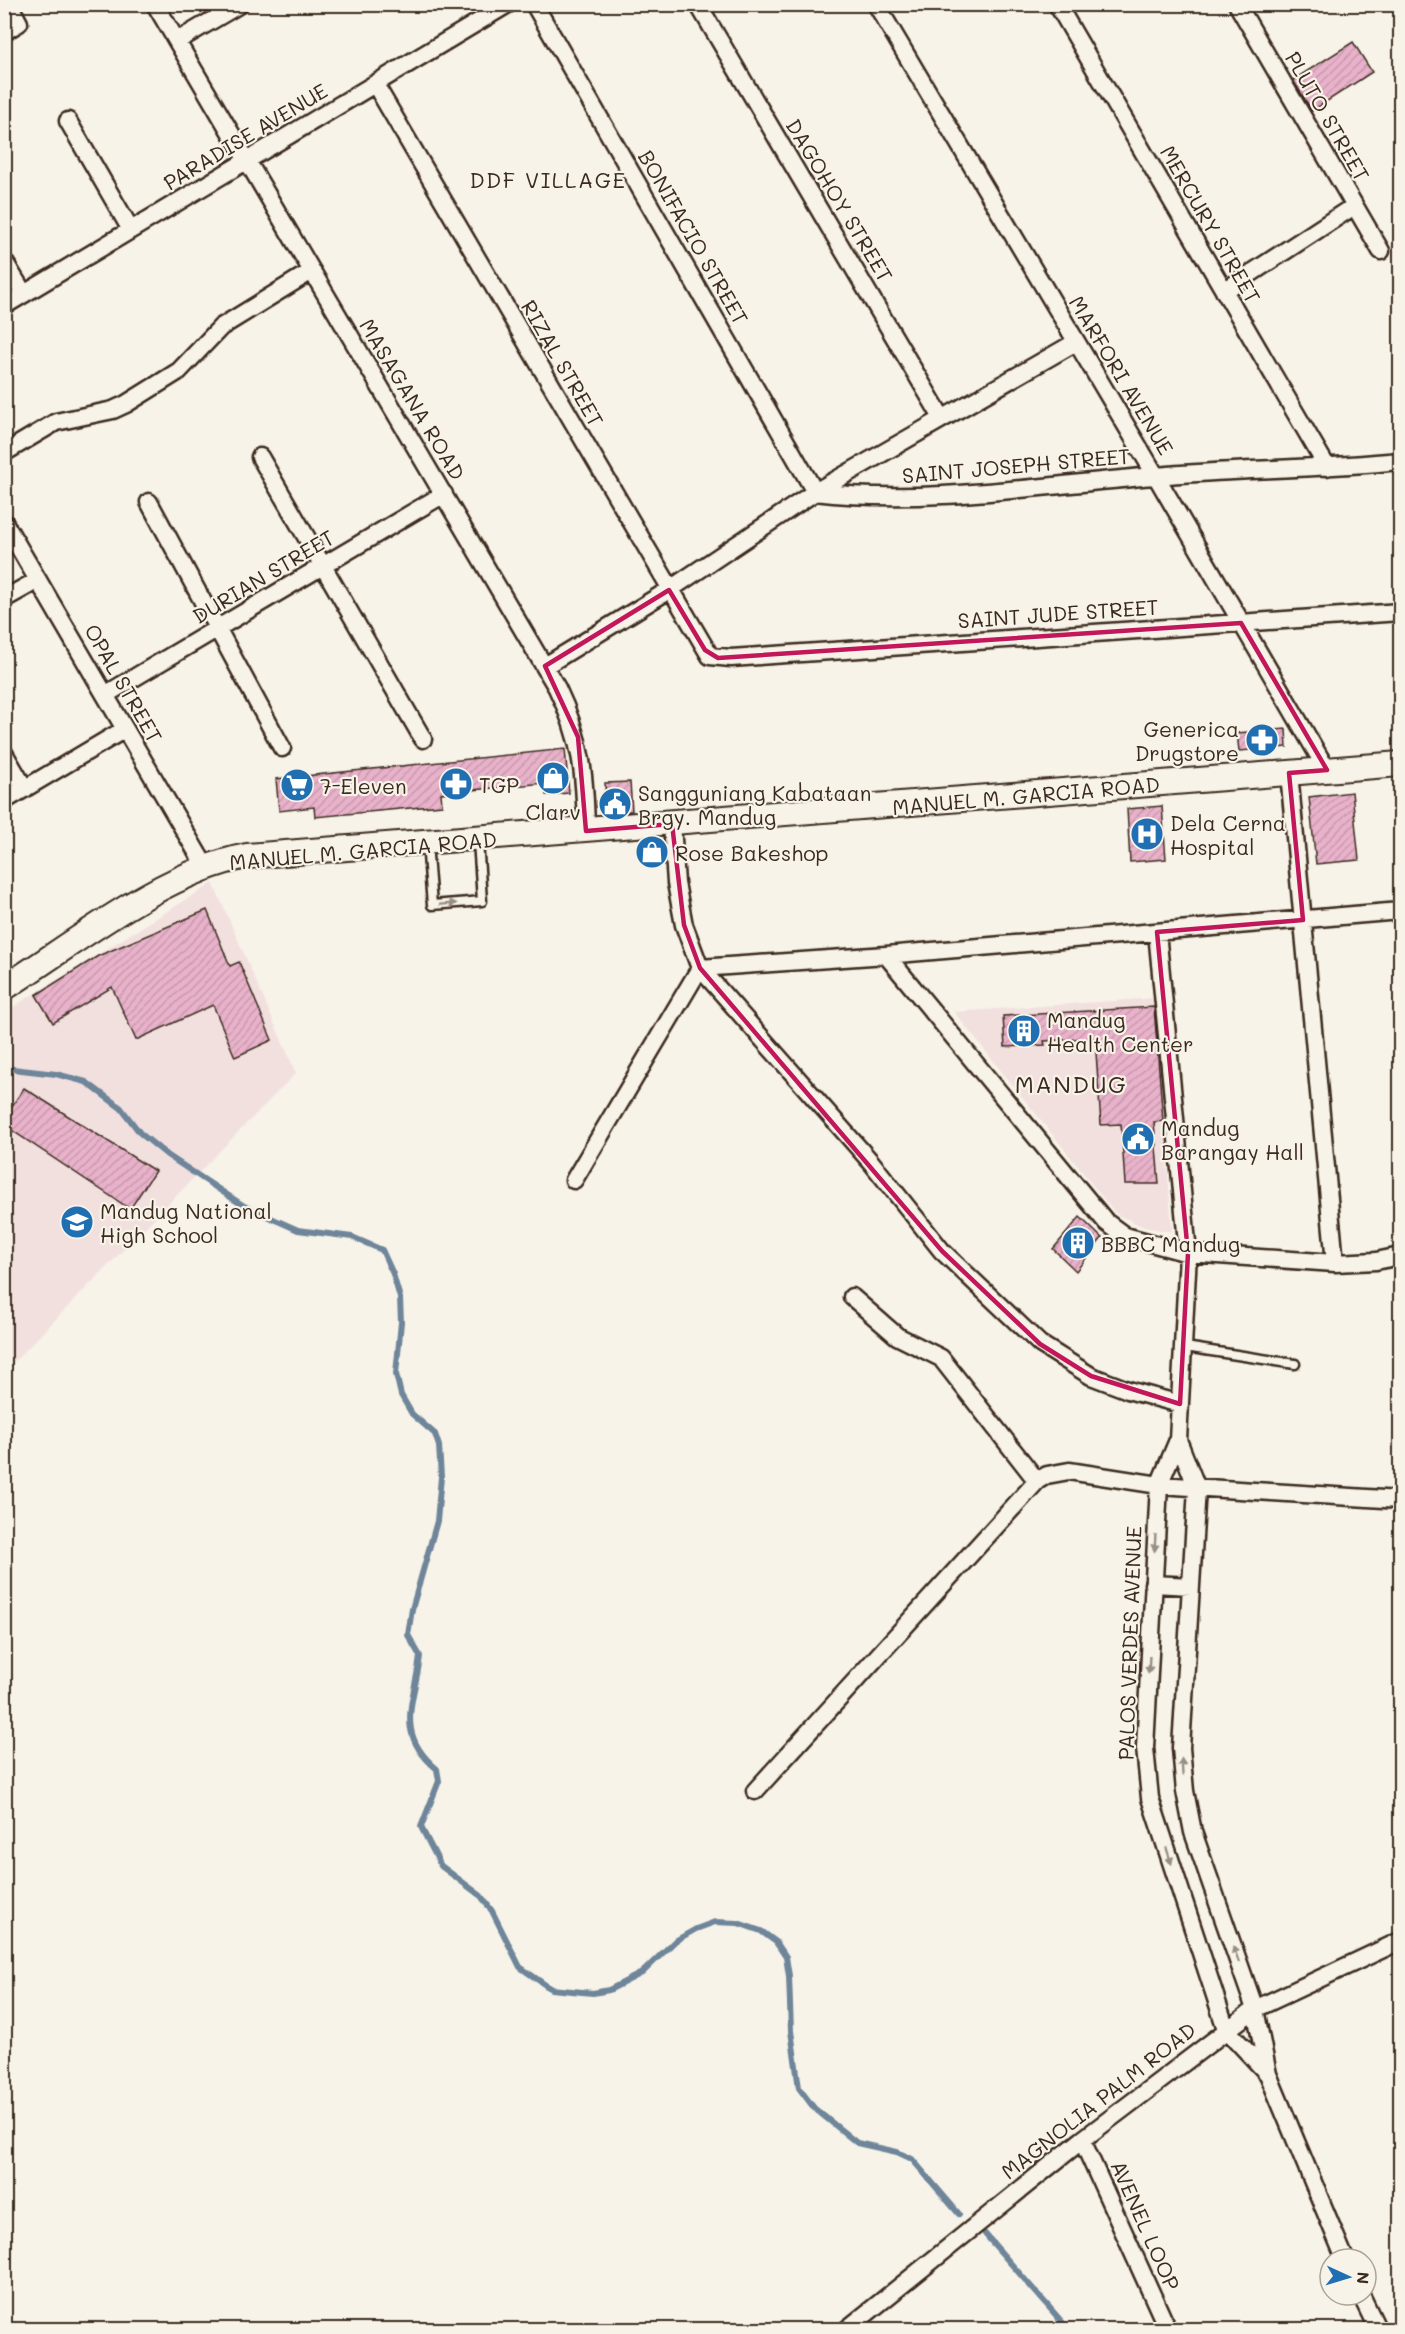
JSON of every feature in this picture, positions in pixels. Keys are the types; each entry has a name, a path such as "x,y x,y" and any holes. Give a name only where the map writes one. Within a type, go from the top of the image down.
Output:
{"main road":[{"name":"MANUEL M. GARCIA ROAD","path":"4,988 160,889 205,866 247,856 478,840 1401,764"}],"street":[{"path":"4,32 19,23 9,4"},
{"name":"MASAGANA ROAD","path":"155,4 310,272 545,666 569,713 578,737 585,785 586,831"},
{"path":"177,41 240,4"},
{"name":"PARADISE AVENUE","path":"4,306 508,4"},
{"name":"BONIFACIO STREET","path":"534,4 814,492"},
{"name":"DAGOHOY STREET","path":"699,4 942,418"},
{"name":"MARFORI AVENUE","path":"876,4 1156,476 1327,770"},
{"name":"MERCURY STREET","path":"1057,4 1327,467"},
{"name":"PLUTO STREET","path":"1237,4 1381,251"},
{"name":"RIZAL STREET","path":"375,84 669,590 705,650 710,656 718,658"},
{"path":"68,121 131,230"},
{"path":"1224,291 1354,206"},
{"path":"4,261 24,294"},
{"path":"4,453 56,422 113,410 126,404 179,371 221,327 310,272"},
{"path":"545,666 669,590 814,492 1076,342"},
{"path":"260,457 423,739"},
{"name":"SAINT JOSEPH STREET","path":"814,492 866,498 924,496 1156,476 1401,461"},
{"name":"DURIAN STREET","path":"105,695 444,494"},
{"path":"149,502 282,748"},
{"name":"OPAL STREET","path":"4,522 205,866"},
{"path":"4,598 38,579"},
{"name":"SAINT JUDE STREET","path":"718,658 1401,612"},
{"path":"4,801 125,729"},
{"path":"4,753 25,789"},
{"path":"1289,773 1335,1263"},
{"path":"672,824 676,884 684,925 700,968 871,1162 942,1251 1040,1344 1091,1376 1128,1390 1180,1404"},
{"path":"700,968 886,955 1401,911"},
{"name":"PALOS VERDES AVENUE","path":"1157,932 1188,1253 1185,1347 1178,1440 1159,1485 1145,1748 1150,1798 1226,2029 1268,2074"},
{"path":"886,955 1106,1222 1125,1236 1188,1253 1335,1263 1376,1261 1401,1256"},
{"path":"574,1180 700,968"},
{"path":"852,1297 897,1336 941,1358 1036,1481"},
{"name":"PALOS VERDES AVENUE","path":"1178,1440 1197,1488 1181,1748 1185,1791 1193,1832 1255,2009 1268,2074 1340,2247"},
{"path":"755,1791 1036,1481 1047,1475 1069,1471 1159,1485 1401,1500"},
{"path":"1153,1584 1191,1586"},
{"name":"MAGNOLIA PALM ROAD","path":"846,2330 1082,2140 1226,2029 1255,2009 1401,1941"},
{"name":"AVENEL LOOP","path":"1082,2140 1168,2330"},
{"path":"1367,2307 1378,2330"}],"lane":[{"path":"427,843 432,905 482,901 478,840"},
{"path":"1185,1347 1295,1364"}],"highlighted area":[{"path":"669,590 705,650 718,658 1241,623 1327,770 1289,773 1303,920 1157,932 1188,1253 1180,1404 1091,1376 1040,1344 942,1251 700,968 684,925 672,824 586,831 578,737 545,666"}],"shaded area":[{"name":"Mandug National High School","path":"213,883 296,1073 5,1371 5,1012"},
{"path":"1156,998 1172,1232 1144,1227 1116,1214 954,1012"}],"building":[{"path":"1353,42 1372,72 1312,111 1293,80"},
{"path":"1286,729 1287,747 1239,751 1237,733"},
{"path":"565,749 569,793 546,795 545,783 441,793 442,805 315,817 314,807 279,811 276,779"},
{"path":"630,782 632,811 606,813 605,783"},
{"path":"1352,792 1359,860 1316,864 1309,797"},
{"path":"1162,806 1166,859 1130,862 1127,809"},
{"path":"207,910 230,966 239,962 272,1040 235,1057 213,1005 136,1040 112,987 53,1023 36,995 98,956"},
{"path":"1154,1007 1163,1121 1154,1122 1159,1184 1125,1184 1121,1124 1101,1125 1095,1038 1044,1041 1045,1045 1005,1047 1003,1016"},
{"path":"24,1088 155,1171 130,1209 4,1125 4,1118"},
{"name":"BBBC Mandug","path":"1080,1217 1102,1238 1076,1271 1053,1249"}],"waterway":[{"path":"4,1068 56,1074 86,1082 121,1108 140,1133 167,1155 244,1206 298,1230 352,1237 382,1250 393,1274 400,1298 401,1322 396,1374 401,1395 412,1414 435,1434 439,1446 441,1477 437,1521 412,1609 408,1635 420,1656 410,1716 411,1729 415,1742 423,1755 437,1769 439,1781 421,1827 441,1866 481,1896 492,1911 520,1967 551,1989 593,1993 609,1990 642,1973 675,1941 696,1929 715,1922 738,1923 761,1931 776,1942 786,1957 791,2031 799,2088 814,2108 857,2143 897,2152 912,2159 959,2214"},
{"path":"985,2234 1069,2330"}],"place":[{"name":"Generica Drugstore","path":"1262,740"},
{"name":"Clarv","path":"553,778"},
{"name":"TGP","path":"456,784"},
{"name":"7-Eleven","path":"297,785"},
{"name":"Sangguniang Kabataan Brgy. Mandug","path":"615,804"},
{"name":"Dela Cerna Hospital","path":"1147,834"},
{"name":"Rose Bakeshop","path":"652,852"},
{"name":"Mandug Health Center","path":"1024,1031"},
{"name":"Mandug Barangay Hall","path":"1138,1139"},
{"name":"Mandug National High School","path":"77,1222"},
{"name":"BBBC Mandug","path":"1078,1243"}],"district":[{"name":"DDF VILLAGE","path":"548,179"},
{"name":"MANDUG","path":"1071,1083"}]}
